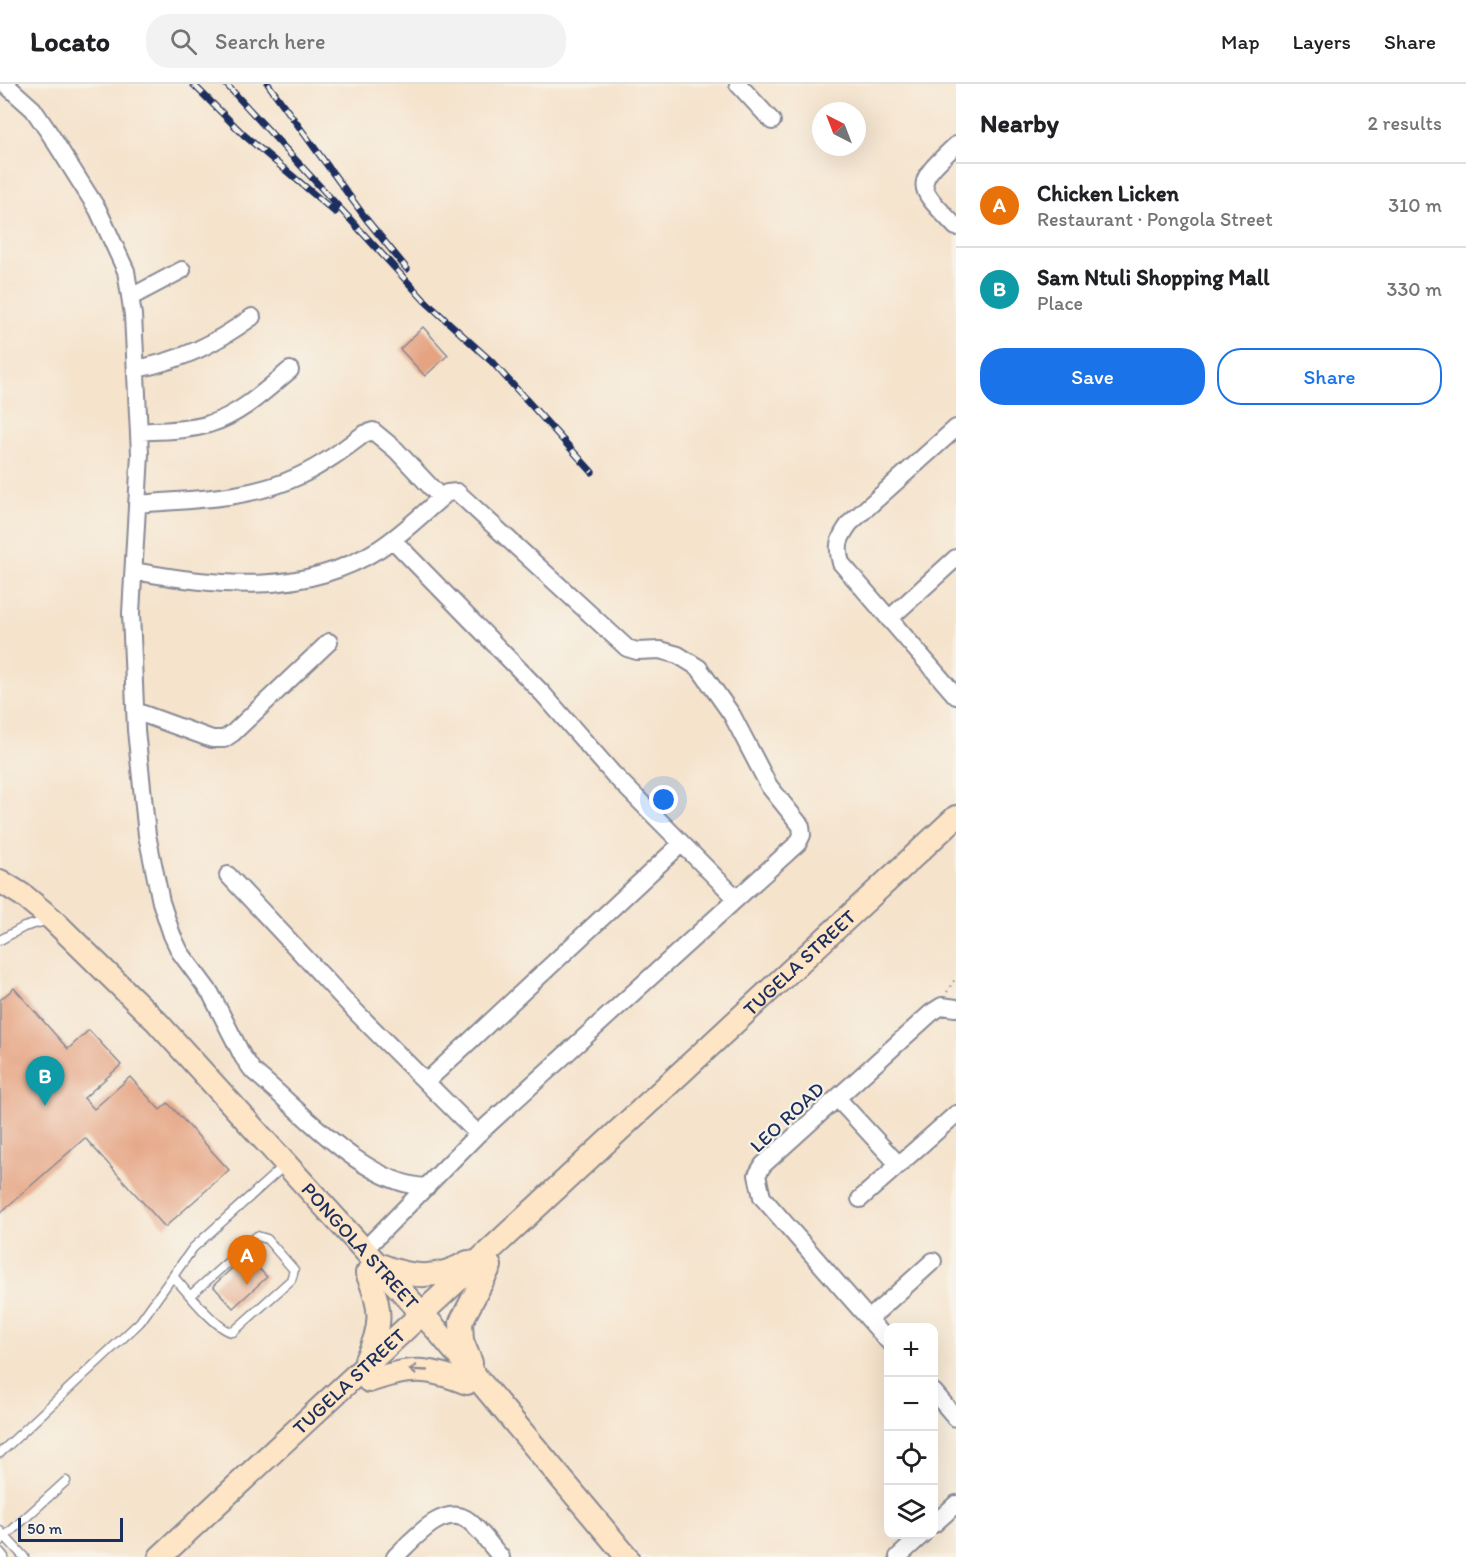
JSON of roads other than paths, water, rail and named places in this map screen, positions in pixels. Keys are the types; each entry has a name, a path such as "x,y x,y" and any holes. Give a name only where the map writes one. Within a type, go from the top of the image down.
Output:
{"street":[{"path":"738,84 772,121"},
{"path":"6,85 33,109 98,210 120,254 131,297 139,432 131,613 135,711 147,835 161,902 176,945 211,994 243,1057 253,1071 332,1140 357,1157 396,1181 428,1186"},
{"path":"956,146 929,170 923,179 923,186 932,202 956,227"},
{"path":"131,297 182,270"},
{"path":"137,369 171,361 195,352 252,317"},
{"path":"139,432 197,427 220,420 245,406 290,370"},
{"path":"956,428 850,523 840,536 837,548 841,563 956,696"},
{"path":"137,504 225,496 280,484 317,467 364,434 373,431 396,450 441,498"},
{"path":"134,571 234,586 285,583 360,560 393,540 451,491 464,496 627,648 637,651 660,650 678,655 699,668 743,734 769,786 801,826 802,835 798,843 478,1134 428,1186 370,1262 380,1319 365,1375 415,1368 471,1380 462,1341 461,1322 489,1258"},
{"path":"393,540 543,694 613,774 736,898"},
{"path":"889,619 956,558"},
{"path":"135,711 212,739 224,739 329,642"},
{"name":"TUGELA STREET","path":"160,1557 365,1375 489,1258 553,1207 644,1108 899,867 956,817"},
{"path":"426,1082 681,844"},
{"path":"228,875 357,1013 478,1134"},
{"name":"PONGOLA STREET","path":"0,881 24,896 52,919 81,949 94,970 370,1262 471,1380 550,1483 626,1557"},
{"name":"LEO ROAD","path":"884,1336 762,1197 757,1175 763,1165 932,1013 942,1006 956,1008"},
{"path":"837,1098 898,1164"},
{"path":"860,1199 956,1114"},
{"path":"370,1262 401,1274 418,1276 440,1274 489,1258"},
{"path":"869,1319 933,1261"},
{"name":"TUGELA STREET","path":"179,1557 365,1375"},
{"path":"938,1398 956,1418"},
{"path":"938,1520 956,1504"},
{"path":"395,1557 429,1526 445,1517 457,1515 469,1521 501,1557"},
{"path":"898,1557 918,1539"}],"lane":[{"path":"0,940 24,927 52,919"},
{"path":"0,1453 9,1442 140,1322 193,1248 281,1168"},
{"path":"173,1276 223,1329 233,1332 291,1280 294,1270 267,1239 257,1236 191,1295"},
{"path":"0,1447 9,1442"},
{"path":"24,1557 2,1536 66,1480"},
{"path":"0,1552 4,1557"}],"railway":[{"path":"193,84 244,135 335,212"},
{"path":"226,84 425,301 492,362 592,472"},
{"path":"268,84 367,220 407,269"}],"place":[{"name":"Sam Ntuli Shopping Mall","path":"45,1106"},
{"name":"Chicken Licken","path":"247,1285"}]}
